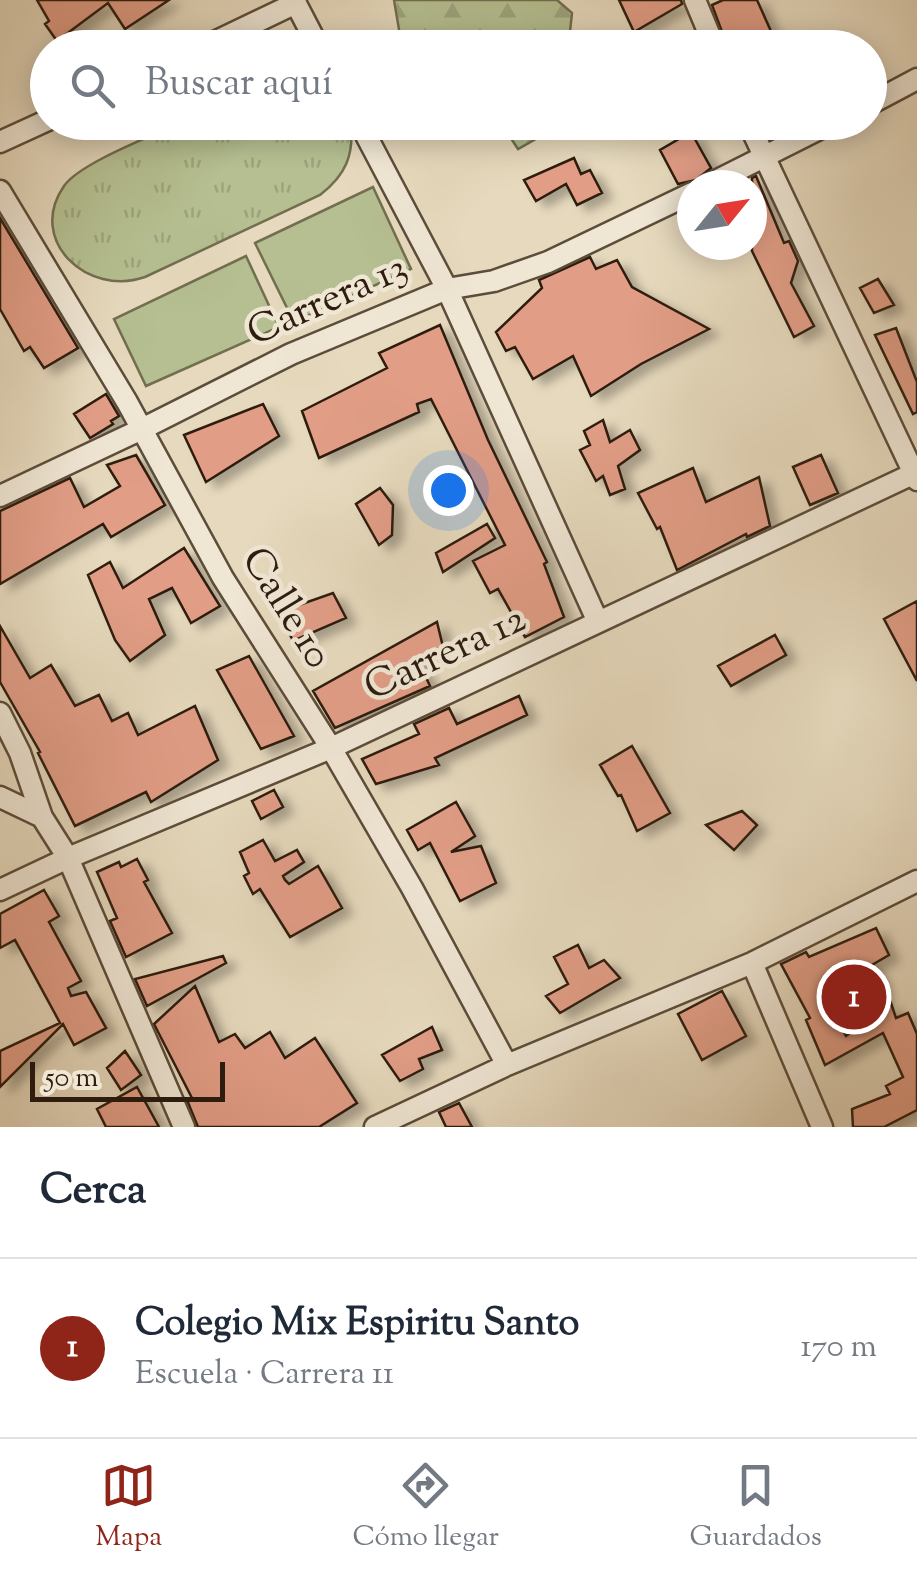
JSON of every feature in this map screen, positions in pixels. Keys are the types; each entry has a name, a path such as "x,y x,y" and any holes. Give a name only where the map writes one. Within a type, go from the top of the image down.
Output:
{"street":[{"path":"695,0 708,30"},
{"path":"238,30 295,2 310,30"},
{"path":"887,95 917,79"},
{"path":"0,142 30,128"},
{"path":"369,140 448,289 598,622"},
{"path":"756,140 916,475"},
{"path":"739,170 798,140"},
{"name":"Calle 10","path":"0,192 142,430 223,578 331,748 412,888 506,1065"},
{"name":"Carrera 13","path":"0,496 291,354 448,289 494,281 548,262 677,200"},
{"name":"Carrera 12","path":"0,890 331,748 916,475"},
{"path":"0,713 20,753 42,818 68,858 184,1127"},
{"path":"0,797 42,818"},
{"path":"375,1127 506,1065 752,963 917,882"},
{"path":"752,963 822,1127"}],"green space":[{"path":"394,0 557,0 572,13 570,30 399,30"},
{"path":"351,140 342,172 320,195 145,277 103,279 69,260 58,244 53,226 54,207 72,177 135,143"},
{"path":"512,140 534,140 518,149"},
{"path":"373,187 411,269 294,322 255,243"},
{"path":"246,256 279,327 146,386 114,319"}],"building":[{"path":"37,0 169,0 125,29 108,3 72,30 49,30 45,24 49,21"},
{"path":"619,0 681,0 682,4 633,30"},
{"path":"723,0 757,0 770,30 721,30 712,5"},
{"path":"677,140 695,140 711,168 677,170 677,182 660,150"},
{"path":"574,158 581,174 590,170 602,193 577,205 566,184 536,201 524,180"},
{"path":"767,202 784,243 789,241 798,261 791,283 814,326 794,337 756,260 767,260"},
{"path":"0,218 78,348 44,368 30,347 24,351 0,309"},
{"path":"590,257 596,269 617,260 632,287 709,329 641,364 591,396 573,356 533,379 515,347 506,351 496,332 542,288 539,280"},
{"path":"878,279 894,305 874,313 860,288"},
{"path":"440,325 488,440 547,562 544,564 564,617 525,637 498,589 490,593 473,561 505,545 431,399 417,404 419,412 319,458 302,411 387,368 379,353"},
{"path":"896,328 917,382 917,412 913,414 875,335"},
{"path":"106,394 119,416 90,438 74,414"},
{"path":"263,404 279,436 206,482 184,435"},
{"path":"603,420 610,442 630,430 640,450 618,466 625,489 610,495 603,476 596,481 580,450 590,445 584,431"},
{"path":"136,455 165,505 111,537 103,524 0,584 0,511 70,478 84,507 120,486 107,465"},
{"path":"821,455 838,493 810,505 793,467"},
{"path":"693,468 706,502 759,477 770,526 747,537 746,534 677,570 660,527 657,529 638,493"},
{"path":"380,488 393,505 392,535 379,545 356,504"},
{"path":"487,524 495,538 443,572 436,553"},
{"path":"184,548 220,606 191,623 172,588 149,599 165,635 130,661 115,640 88,575 110,562 123,588"},
{"path":"333,593 346,618 293,641 279,612"},
{"path":"917,601 917,681 884,619"},
{"path":"437,622 443,647 417,658 430,686 335,728 313,691"},
{"path":"0,626 30,678 51,665 75,706 99,695 112,721 128,713 138,735 195,706 218,760 151,802 146,792 75,826 40,752 0,682"},
{"path":"775,635 786,655 731,686 718,666"},
{"path":"249,656 294,736 261,749 217,670"},
{"path":"519,696 527,715 435,758 439,765 376,784 362,759 419,734 414,724 449,708 457,724"},
{"path":"632,746 670,813 637,831 621,795 618,796 600,765"},
{"path":"274,790 283,807 261,819 252,801"},
{"path":"456,802 475,836 451,852 481,846 496,883 460,901 430,843 418,850 407,830"},
{"path":"742,811 757,825 734,850 706,825"},
{"path":"263,840 275,861 297,850 304,862 283,876 289,884 318,866 342,908 290,937 260,889 253,894 244,876 249,873 240,852"},
{"path":"137,859 148,880 144,882 172,933 126,957 110,921 117,918 97,872"},
{"path":"44,890 59,916 49,922 81,981 68,988 71,996 86,992 106,1028 74,1045 63,1024 0,1087 0,1051 60,1023 15,940 0,948 0,914"},
{"path":"876,928 889,955 822,994 846,1036 891,1003 896,1018 908,1013 917,1034 917,1110 884,1127 853,1127 852,1109 890,1094 886,1086 903,1077 883,1033 825,1065 806,1020 810,1018 781,964 806,952 809,957"},
{"path":"578,945 589,968 604,960 620,978 560,1013 546,996 568,984 554,957"},
{"path":"223,956 226,963 147,1006 135,979"},
{"path":"195,986 219,1042 235,1034 245,1048 270,1032 285,1058 315,1038 357,1103 319,1127 198,1127 187,1100 192,1098 154,1024"},
{"path":"722,991 746,1036 702,1060 678,1014"},
{"path":"432,1027 442,1050 419,1059 423,1069 400,1081 382,1055"},
{"path":"125,1051 141,1075 121,1090 107,1068"},
{"path":"137,1087 159,1127 106,1127 97,1109"},
{"path":"459,1103 472,1127 446,1127 439,1112"}],"place":[{"name":"Colegio Mix Espiritu Santo","path":"854,997"}]}
